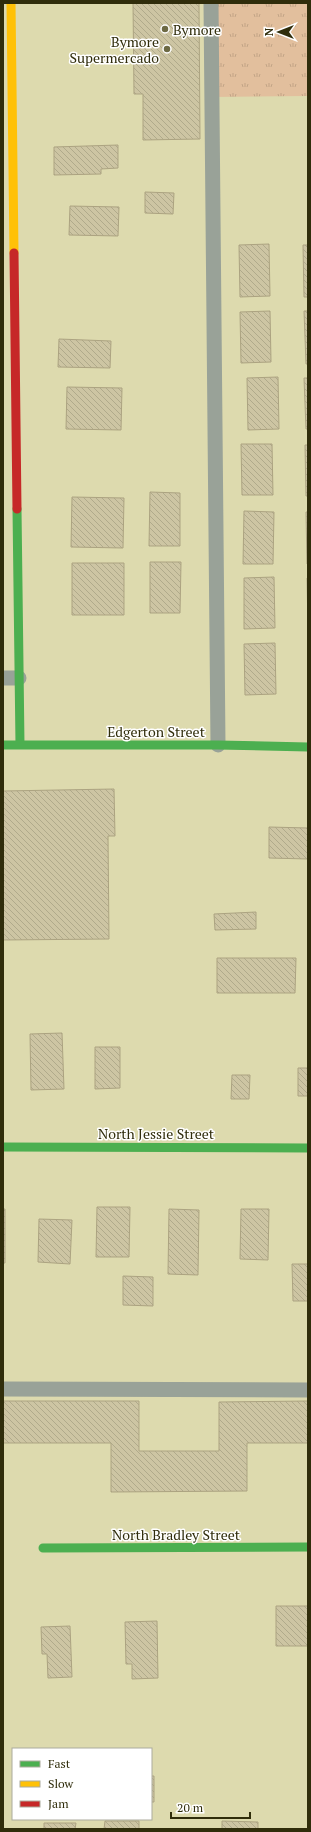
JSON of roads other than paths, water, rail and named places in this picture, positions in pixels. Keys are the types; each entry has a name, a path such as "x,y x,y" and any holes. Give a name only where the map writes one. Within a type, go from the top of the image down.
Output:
{"street":[{"path":"11,3 8,131 20,745"},
{"name":"Edgerton Street","path":"3,745 218,745 308,747"},
{"name":"North Jessie Street","path":"3,1147 308,1148"},
{"name":"North Bradley Street","path":"43,1548 308,1547"}],"lane":[{"path":"211,3 218,745"},
{"path":"3,678 19,678"},
{"path":"3,1389 308,1390"}],"place":[{"name":"Bymore","path":"165,29"},
{"name":"Bymore Supermercado","path":"167,49"}]}
